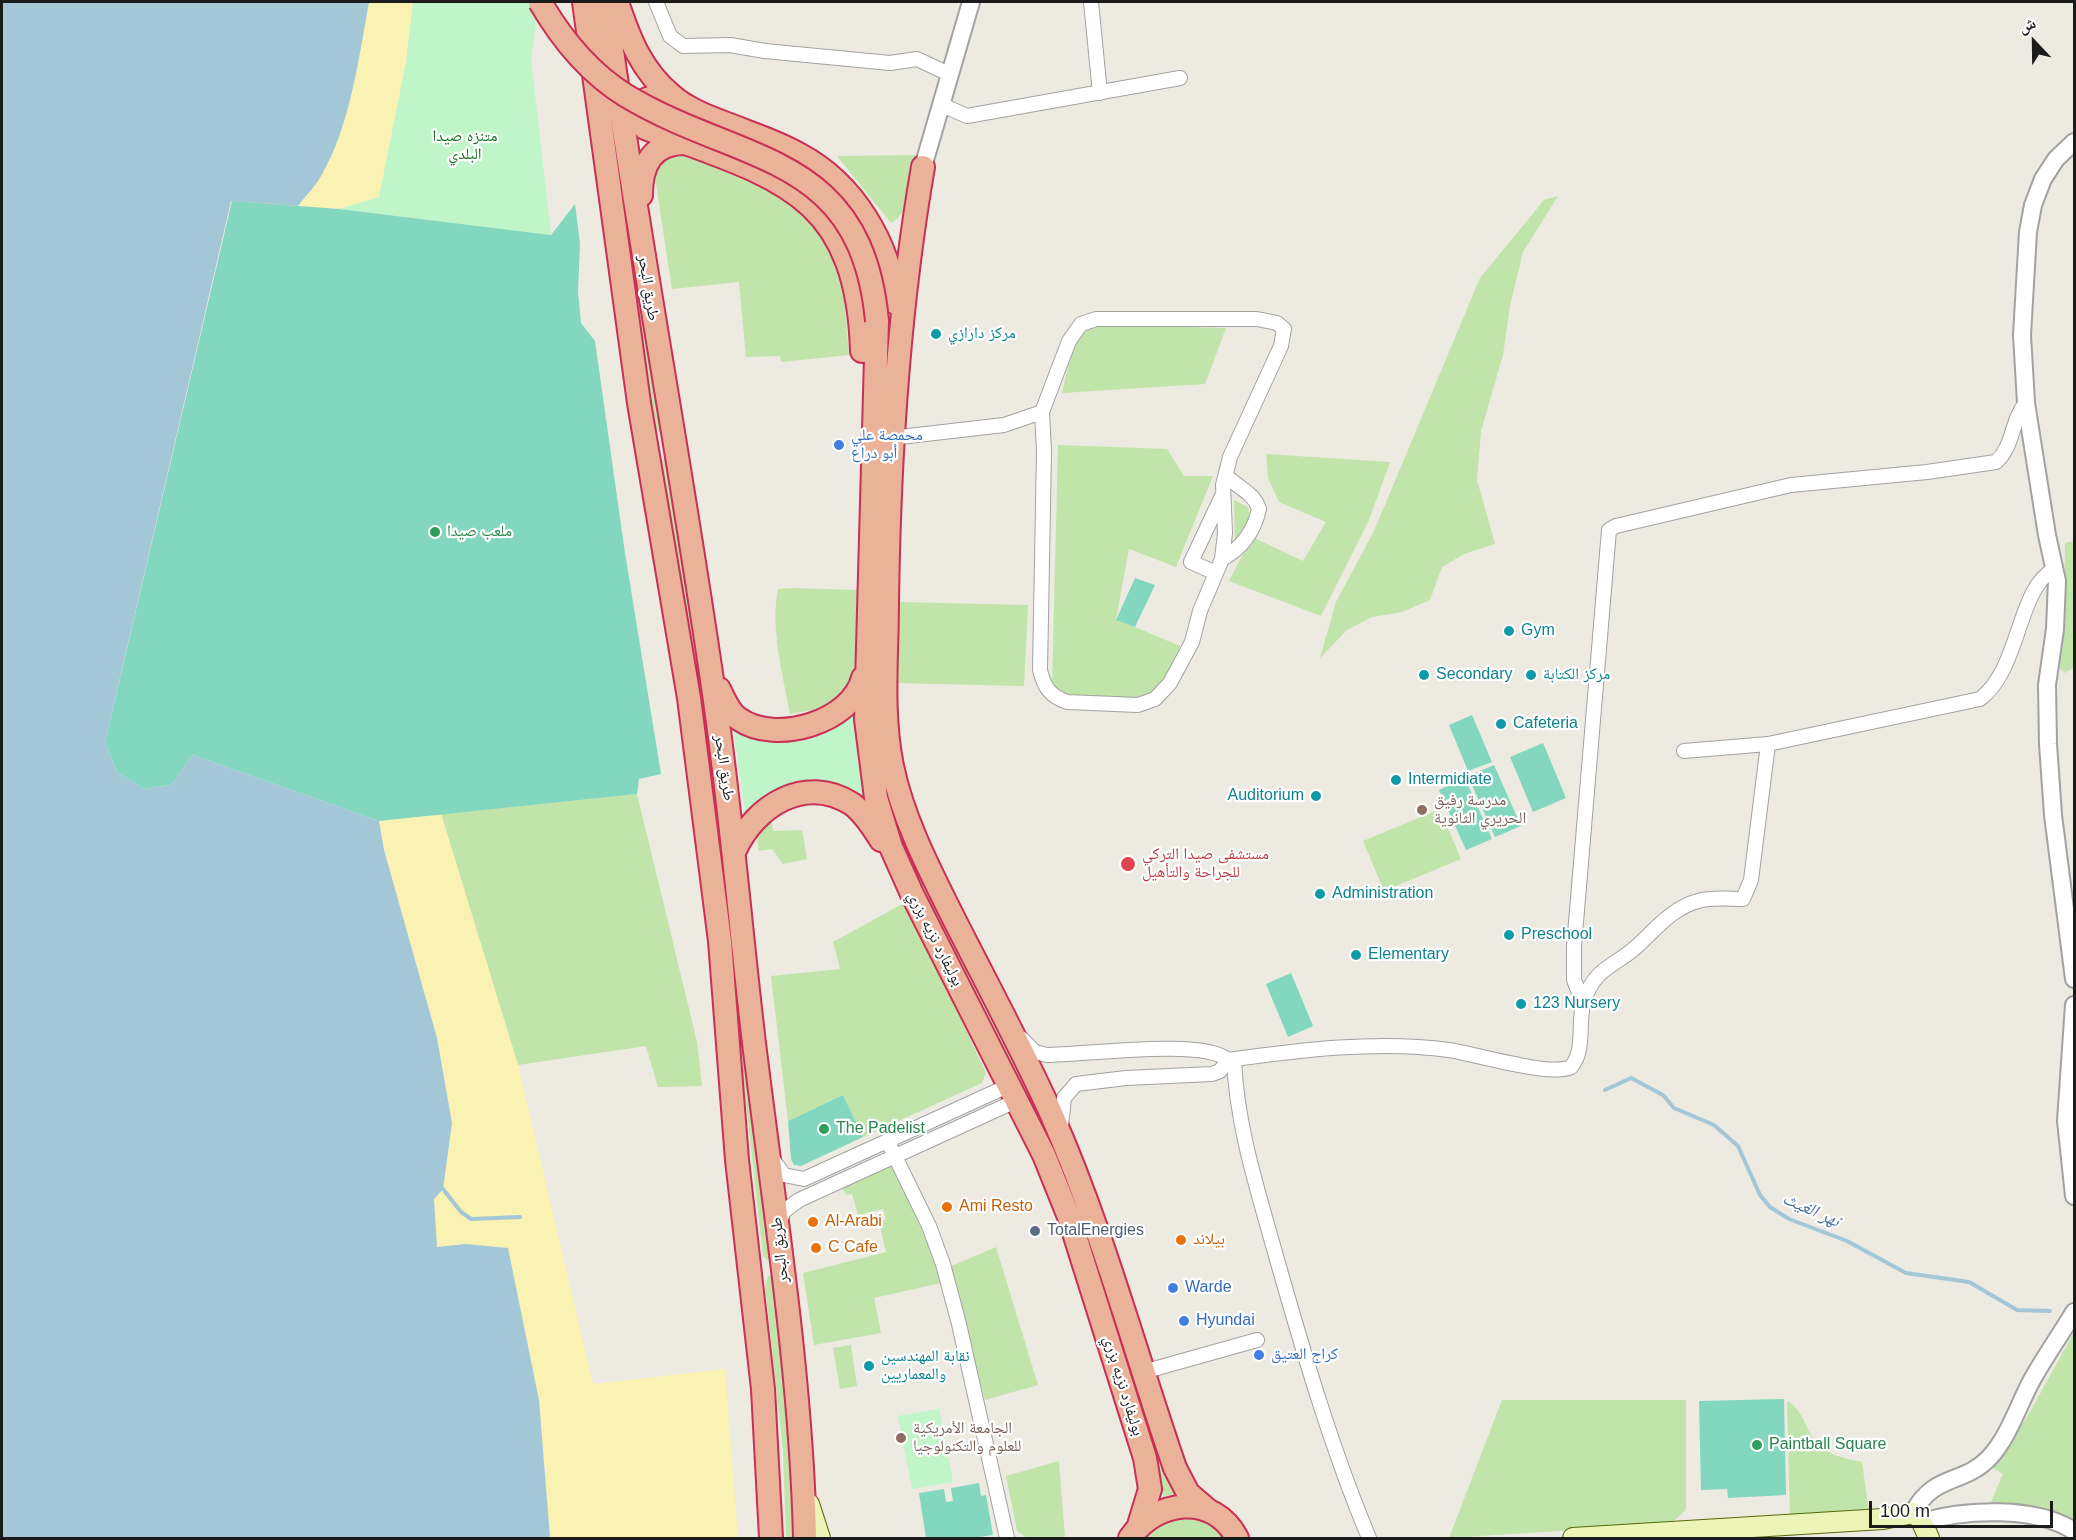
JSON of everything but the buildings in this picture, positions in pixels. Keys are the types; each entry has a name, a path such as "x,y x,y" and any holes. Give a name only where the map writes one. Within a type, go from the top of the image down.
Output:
{"highway":[{"name":"بوليفارد نزيه بزري","path":"540,2 564,39 581,59 622,94 782,166 824,196 843,218 863,253 873,288 877,321 882,443 885,714 892,767 916,838 1065,1147 1113,1272 1143,1372 1180,1481 1188,1493 1237,1536"},
{"name":"طريق البحر","path":"584,2 646,447 688,698 710,853 720,940 737,1160 763,1389 771,1539"},
{"name":"طريق البحر","path":"605,2 709,661 735,850 742,938 778,1228 802,1461 805,1539"},
{"path":"617,2 639,58 654,78 677,100"},
{"path":"882,443 864,390 861,314 855,283 836,238 815,208 786,186 645,128 640,116 642,101 646,97 662,95 677,100 801,155 833,179 882,232 890,234 898,231 908,217 923,167"},
{"path":"642,247 641,185 645,163 655,151 665,145 685,143"},
{"path":"899,329 923,167"},
{"path":"863,214 889,270 899,329"},
{"name":"بوليفارد نزيه بزري","path":"899,329 882,443 866,668 866,719 876,798 891,847 912,894 1014,1093 1044,1155 1069,1217 1142,1448 1150,1489 1134,1532"},
{"path":"646,447 673,443"},
{"path":"709,661 718,686 734,716 752,726 774,729 814,723 839,711 859,692 866,668"},
{"path":"735,850 755,818 773,803 806,793 830,796 852,804 866,818 912,894"},
{"path":"751,1272 782,1268"},
{"path":"1134,1532 1154,1514 1172,1507 1191,1506 1209,1511"}],"main road":[{"path":"802,1461 810,1507 820,1539"},
{"path":"1573,1539 1883,1519 1922,1525"}],"street":[{"path":"656,2 670,36 684,46 730,45 765,51 890,63 917,59 949,74"},
{"path":"923,167 971,2"},
{"path":"1091,2 1100,93"},
{"path":"942,105 967,116 1180,78"},
{"path":"2074,142 2052,165 2033,205 2028,232 2022,335 2026,403 2055,569 2055,628 2047,685 2048,744 2053,815 2071,919 2074,979"},
{"path":"1237,319 1274,322 1284,329 1283,341 1242,427 1226,475 1223,494 1225,532 1222,559 1200,611 1192,642 1170,683 1155,699 1138,705 1058,699 1050,693 1042,678 1040,659 1044,452 1042,412 1069,341 1075,330 1088,320 1237,319"},
{"path":"1583,1003 1574,980 1574,946 1609,530 1644,519 1791,485 1990,464 2004,455 2018,414 2026,403"},
{"path":"882,443 1004,425 1042,412"},
{"path":"1222,559 1240,547 1250,532 1259,509 1252,495 1235,487 1226,475"},
{"path":"1216,573 1191,562 1223,494"},
{"path":"1684,751 1768,744 1980,699 1997,683 2022,626 2034,588 2045,574 2055,569"},
{"path":"998,1006 1021,1038 1039,1054 1210,1050 1231,1060 1315,1050 1388,1047 1448,1050 1566,1070 1571,1067 1578,1056 1583,1003 1594,980 1606,966 1635,949 1678,909 1699,900 1743,899 1751,880 1768,744"},
{"path":"2074,1005 2072,1054 2074,1196"},
{"path":"1065,1147 1060,1123 1061,1107 1068,1090 1076,1084 1126,1078 1212,1074 1220,1071 1231,1060"},
{"path":"1231,1060 1247,1154 1295,1328 1337,1455 1369,1539"},
{"path":"2072,1076 2066,1121 2073,1169"},
{"path":"766,1141 779,1170 791,1178 800,1180 888,1142 1014,1093"},
{"path":"778,1228 784,1211 791,1205 895,1157 1014,1093"},
{"path":"888,1142 929,1226 943,1264 959,1324 1007,1539"},
{"path":"2074,1312 2033,1378 2002,1439 1989,1458 1972,1470 1936,1485 1923,1498 1922,1525 1969,1513 2010,1514 2044,1519 2074,1531"},
{"path":"1143,1372 1257,1340"}],"green space":[{"name":"متنزه صيدا البلدي","path":"413,2 539,2 531,59 551,235 339,209 379,197 406,62"},
{"path":"675,147 774,189 810,214 842,274 849,355 781,362 780,356 746,357 739,282 672,289 653,164"},
{"path":"918,155 908,202 904,210 891,223 837,156"},
{"path":"624,186 664,433 661,434 656,429 618,187"},
{"path":"1558,196 1523,252 1510,306 1503,355 1481,431 1477,480 1495,544 1464,554 1442,567 1430,600 1402,612 1372,617 1347,630 1320,658 1336,602 1374,531 1480,278 1544,200"},
{"path":"232,201 339,209 551,235 575,204 580,244 578,292 581,323 595,341 625,553 661,774 639,779 637,794 379,821 193,755 171,785 144,789 117,772 105,742"},
{"path":"1095,325 1226,328 1205,384 1062,393 1076,345 1081,336"},
{"path":"1058,445 1167,449 1184,476 1213,476 1176,567 1129,549 1116,619 1180,646 1161,687 1151,696 1139,701 1067,698 1052,687"},
{"path":"1266,454 1390,462 1369,520 1321,616 1229,581 1252,537 1303,561 1326,522 1279,502 1268,478"},
{"path":"665,456 668,457 713,742 773,1257 767,1260 763,1256 706,744 662,461"},
{"path":"1234,500 1248,507 1250,517 1235,542"},
{"path":"2074,541 2074,667 2065,673 2057,666 2064,614 2065,543"},
{"path":"1135,578 1155,585 1135,627 1116,620"},
{"path":"778,589 858,590 856,672 841,701 819,709 790,714 778,652 776,604"},
{"path":"898,602 1028,605 1024,686 894,683"},
{"path":"856,708 857,757 867,806 839,789 746,819 733,725 737,728"},
{"path":"1472,715 1492,762 1468,771 1449,725"},
{"path":"1543,743 1566,798 1533,812 1510,757"},
{"path":"1494,765 1521,826 1495,837 1468,776"},
{"path":"1465,778 1492,839 1466,850 1439,790"},
{"path":"637,794 697,1042 702,1086 658,1087 646,1046 518,1065 441,814"},
{"path":"770,807 773,831 802,830 807,859 783,864 772,849 759,851 757,838 751,836"},
{"path":"1440,809 1461,859 1384,891 1363,841"},
{"path":"903,831 1052,1136 1177,1494 1164,1496 1161,1490 1162,1484 1119,1338 895,835"},
{"path":"906,902 986,1073 982,1083 863,1137 843,1095 788,1121 771,976 840,969 833,942"},
{"path":"1291,973 1313,1026 1288,1037 1266,984"},
{"name":"The Padelist","path":"843,1095 863,1137 801,1166 794,1165 791,1159 788,1121"},
{"path":"892,1164 927,1242 941,1283 874,1298 881,1333 814,1345 803,1273 886,1252 879,1222 886,1220 883,1209 858,1215 852,1194 846,1195 842,1187"},
{"path":"996,1247 1038,1385 985,1400 949,1267"},
{"path":"768,1276 774,1276 777,1282 797,1538 786,1538 783,1451 765,1285"},
{"path":"2074,1332 2074,1522 1989,1507 2003,1474 1993,1468 2030,1412"},
{"path":"851,1345 857,1386 840,1389 833,1348"},
{"name":"Paintball Square","path":"1784,1399 1786,1495 1728,1498 1727,1489 1701,1490 1699,1401"},
{"path":"1502,1400 1686,1400 1686,1510 1670,1524 1449,1538"},
{"path":"1787,1401 1798,1410 1811,1436 1821,1447 1835,1455 1862,1462 1869,1512 1790,1517"},
{"path":"939,1409 953,1482 912,1489 898,1416"},
{"path":"1059,1461 1065,1538 1027,1538 1017,1531 1006,1476"},
{"path":"979,1483 981,1496 986,1495 993,1535 973,1538 926,1538 919,1493 944,1489 946,1502 953,1501 951,1488"},
{"path":"1180,1517 1205,1523 1225,1538 1144,1538 1164,1521"}],"sand":[{"path":"369,2 413,2 406,62 379,197 339,209 298,206 319,180 339,136 352,92"},
{"path":"441,814 518,1065 593,1384 725,1369 738,1538 550,1538 539,1400 508,1248 466,1244 437,1247 434,1199 443,1189 452,1123 437,1038 384,850 379,821"}],"water":[{"path":"2,2 369,2 346,114 331,157 319,180 298,206 231,201 105,742 117,772 144,789 171,785 193,755 379,821 384,850 437,1038 452,1123 443,1189 434,1199 437,1247 466,1244 508,1248 539,1400 550,1538 2,1538"}],"waterway":[{"name":"نهر الغيث","path":"1605,1090 1631,1078 1663,1095 1674,1108 1714,1125 1738,1146 1760,1195 1770,1207 1789,1219 1847,1241 1906,1273 1969,1282 2017,1310 2050,1311"},
{"name":"نهر الغيث","path":"443,1189 461,1212 471,1219 520,1217"}],"place":[{"name":"مركز دارازي","path":"936,334"},
{"name":"محمصة علي أبو دراع","path":"839,445"},
{"name":"ملعب صيدا","path":"435,532"},
{"name":"Gym","path":"1509,631"},
{"name":"Secondary","path":"1424,675"},
{"name":"مركز الكتابة","path":"1531,675"},
{"name":"Cafeteria","path":"1501,724"},
{"name":"Intermidiate","path":"1396,780"},
{"name":"Auditorium","path":"1316,796"},
{"name":"مدرسة رفيق الحريري الثانوية","path":"1422,810"},
{"name":"مستشفى صيدا التركي للجراحة والتأهيل","path":"1128,864"},
{"name":"Administration","path":"1320,894"},
{"name":"Preschool","path":"1509,935"},
{"name":"Elementary","path":"1356,955"},
{"name":"123 Nursery","path":"1521,1004"},
{"name":"The Padelist","path":"824,1129"},
{"name":"Ami Resto","path":"947,1207"},
{"name":"Al-Arabi","path":"813,1222"},
{"name":"TotalEnergies","path":"1035,1231"},
{"name":"بيلاند","path":"1181,1240"},
{"name":"C Cafe","path":"816,1248"},
{"name":"Warde","path":"1173,1288"},
{"name":"Hyundai","path":"1184,1321"},
{"name":"كراج العتيق","path":"1259,1355"},
{"name":"نقابة المهندسين والمعماريين","path":"869,1366"},
{"name":"الجامعة الأمريكية للعلوم والتكنولوجيا","path":"901,1438"},
{"name":"Paintball Square","path":"1757,1445"}]}
